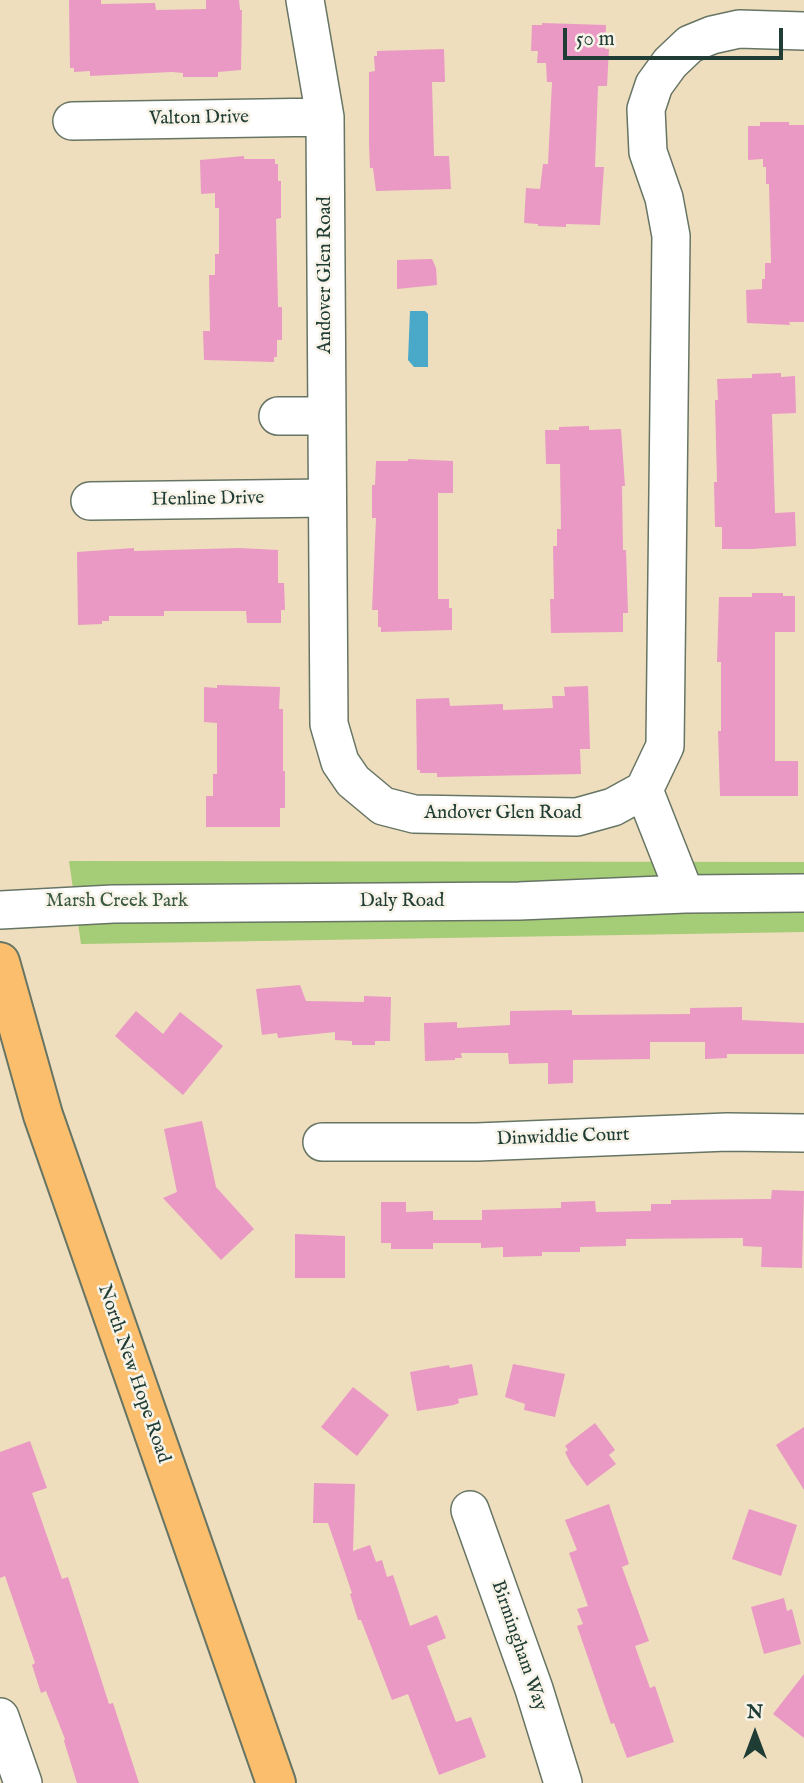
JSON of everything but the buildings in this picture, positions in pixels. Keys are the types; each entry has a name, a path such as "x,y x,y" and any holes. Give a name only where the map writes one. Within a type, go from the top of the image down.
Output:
{"main road":[{"name":"North New Hope Road","path":"0,962 43,1115 276,1783"}],"street":[{"name":"Andover Glen Road","path":"305,0 326,117 329,724 340,762 353,781 383,806 414,814 577,817 613,807 644,790"},
{"path":"685,894 644,790 666,746 671,236 664,198 648,152 646,109 654,85 670,63 690,44 712,35 739,29 804,31"},
{"name":"Valton Drive","path":"72,121 326,117"},
{"path":"278,416 327,416"},
{"name":"Henline Drive","path":"90,501 327,498"},
{"name":"Daly Road","path":"0,911 113,904 519,901 685,894 804,893"},
{"name":"Dinwiddie Court","path":"322,1142 477,1142 727,1132 804,1133"},
{"name":"Birmingham Way","path":"470,1510 534,1689 563,1783"},
{"path":"0,1717 23,1783"}],"green space":[{"name":"Marsh Creek Park","path":"69,861 804,862 804,932 81,944"}],"water":[{"path":"410,311 425,311 428,314 428,367 414,367 408,360"}]}
